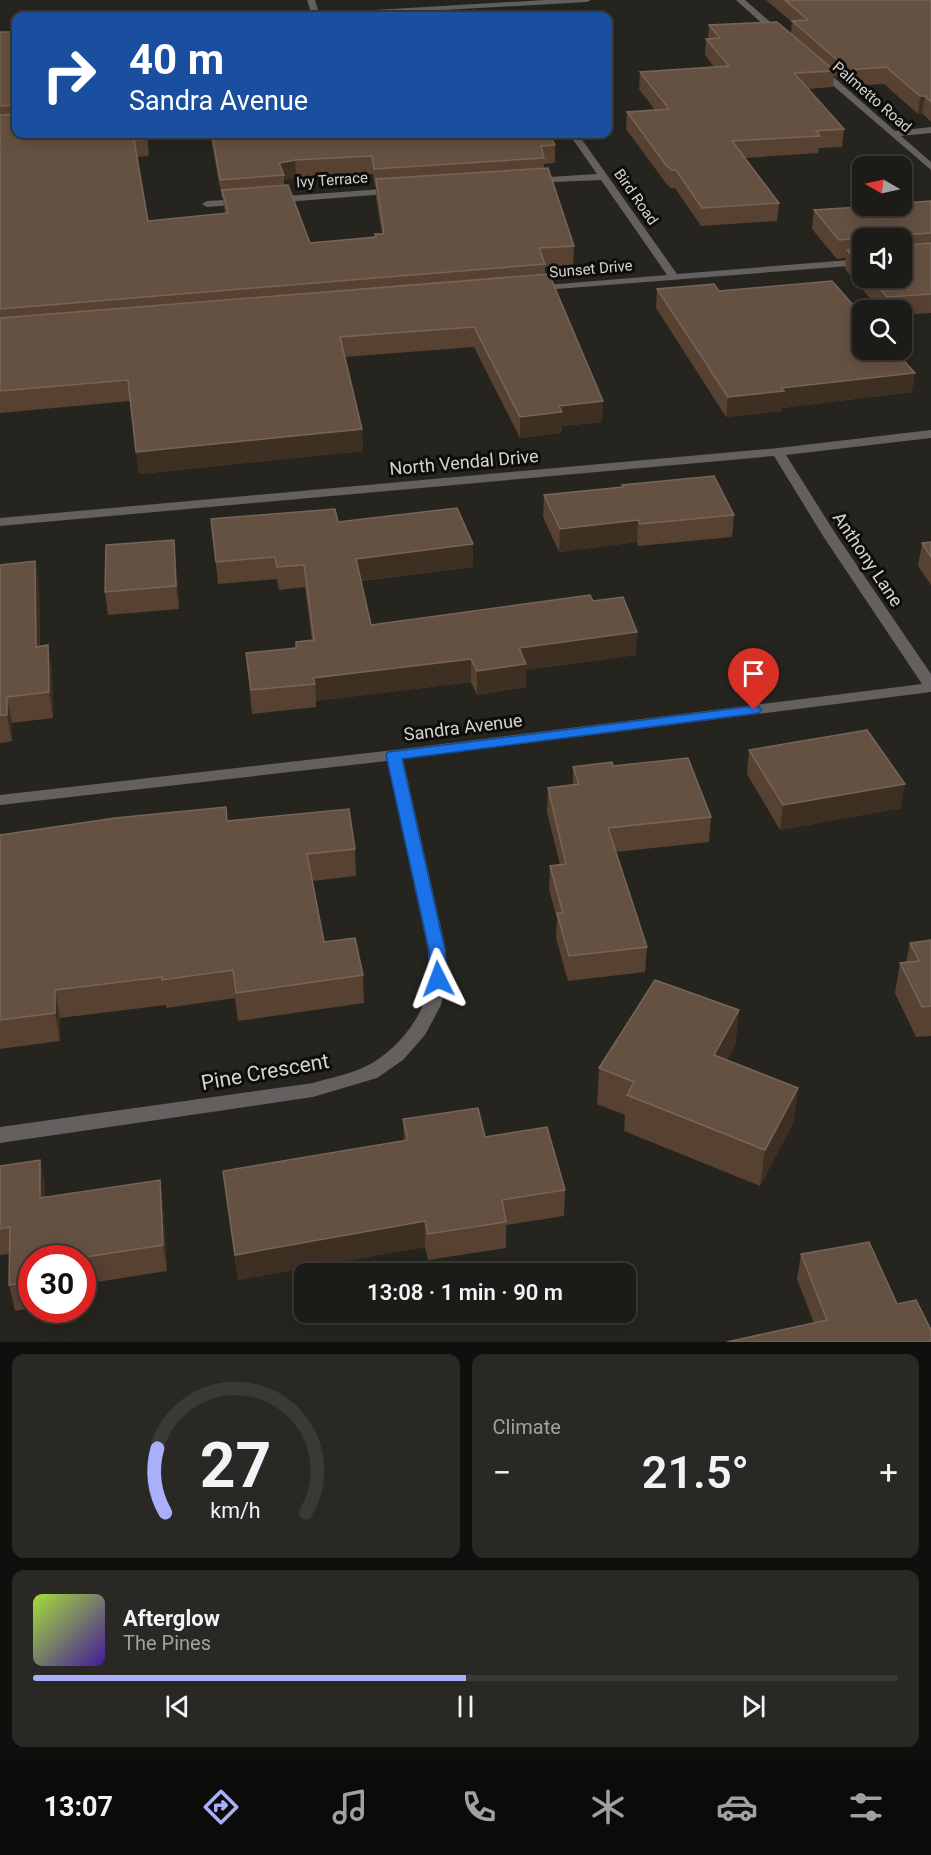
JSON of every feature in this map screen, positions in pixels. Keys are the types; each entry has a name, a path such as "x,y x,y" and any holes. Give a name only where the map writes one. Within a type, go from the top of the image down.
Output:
{"street":[{"path":"384,12 587,0"},
{"path":"740,0 785,39"},
{"name":"Palmetto Road","path":"812,63 931,167"},
{"path":"893,134 931,130"},
{"name":"Bird Road","path":"577,138 674,277"},
{"path":"522,182 603,177"},
{"name":"Ivy Terrace","path":"266,200 405,190"},
{"path":"207,204 254,201"},
{"name":"Sunset Drive","path":"520,290 852,263"},
{"name":"North Vendal Drive","path":"0,522 778,452 931,434"},
{"name":"Anthony Lane","path":"778,452 830,536 931,686"},
{"name":"Sandra Avenue","path":"0,800 394,755 931,686"},
{"name":"Pine Crescent","path":"0,1135 313,1090 370,1073 396,1055 418,1030 428,1013 438,979 437,950 394,755"}],"building":[{"path":"785,0 931,0 931,102 925,96 920,96 886,67 849,70 792,21 808,20"},
{"path":"777,22 835,71 794,73 844,129 816,131 820,136 732,141 779,203 702,208 676,170 671,170 666,165 627,112 669,109 640,72 729,66 706,39 720,38 709,25"},
{"path":"0,32 12,32 12,105 0,106"},
{"path":"12,114 12,138 147,138 134,140 148,221 228,213 222,190 288,185 310,243 376,237 375,234 384,234 376,179 548,168 574,246 539,248 545,264 0,309 0,115"},
{"path":"213,138 551,138 555,145 541,146 544,158 374,169 372,156 295,160 279,163 284,175 220,180"},
{"path":"931,201 931,233 912,234 912,228 852,228 852,239 839,240 814,210 852,208 852,216 912,216 912,202"},
{"path":"931,243 931,294 887,297 879,288 912,288 912,244"},
{"path":"549,274 603,401 559,406 562,412 520,417 474,327 340,337 362,429 136,452 128,380 0,391 0,318"},
{"path":"832,281 852,304 852,360 903,360 915,373 781,388 784,391 728,397 657,289 714,284 719,291"},
{"path":"714,476 734,515 640,524 638,520 560,529 544,495 623,487 622,485"},
{"path":"457,508 473,544 356,559 371,625 590,595 593,601 623,597 637,632 519,648 526,664 477,671 471,659 313,678 315,684 251,690 246,653 296,648 296,642 314,640 304,565 277,567 275,557 216,562 211,519 335,509 338,522"},
{"path":"174,540 176,586 105,592 106,545"},
{"path":"931,542 931,557 922,543"},
{"path":"35,561 36,647 48,645 49,692 7,697 7,715 0,715 0,565"},
{"path":"867,730 905,784 783,805 749,750"},
{"path":"688,758 711,817 608,828 647,947 569,956 557,913 563,913 550,866 566,864 548,788 579,784 573,767 612,762 613,766"},
{"path":"226,807 227,821 349,809 355,849 307,854 324,942 355,938 363,975 236,993 233,970 162,980 162,977 55,990 55,1013 0,1020 0,835 115,818"},
{"path":"931,940 931,1006 922,1007 900,963 919,961 910,943"},
{"path":"655,980 739,1010 714,1055 798,1088 765,1150 627,1095 634,1082 599,1068"},
{"path":"478,1108 485,1137 547,1127 565,1190 502,1200 506,1222 428,1234 425,1221 235,1255 223,1171 408,1140 403,1119"},
{"path":"40,1160 40,1198 160,1180 163,1245 96,1255 96,1245 18,1245 18,1283 9,1285 10,1227 0,1229 0,1166"},
{"path":"869,1242 897,1304 916,1300 931,1330 931,1342 727,1342 827,1320 801,1254"}],"route":[{"path":"438,979 437,950 394,755 754,710"}]}
